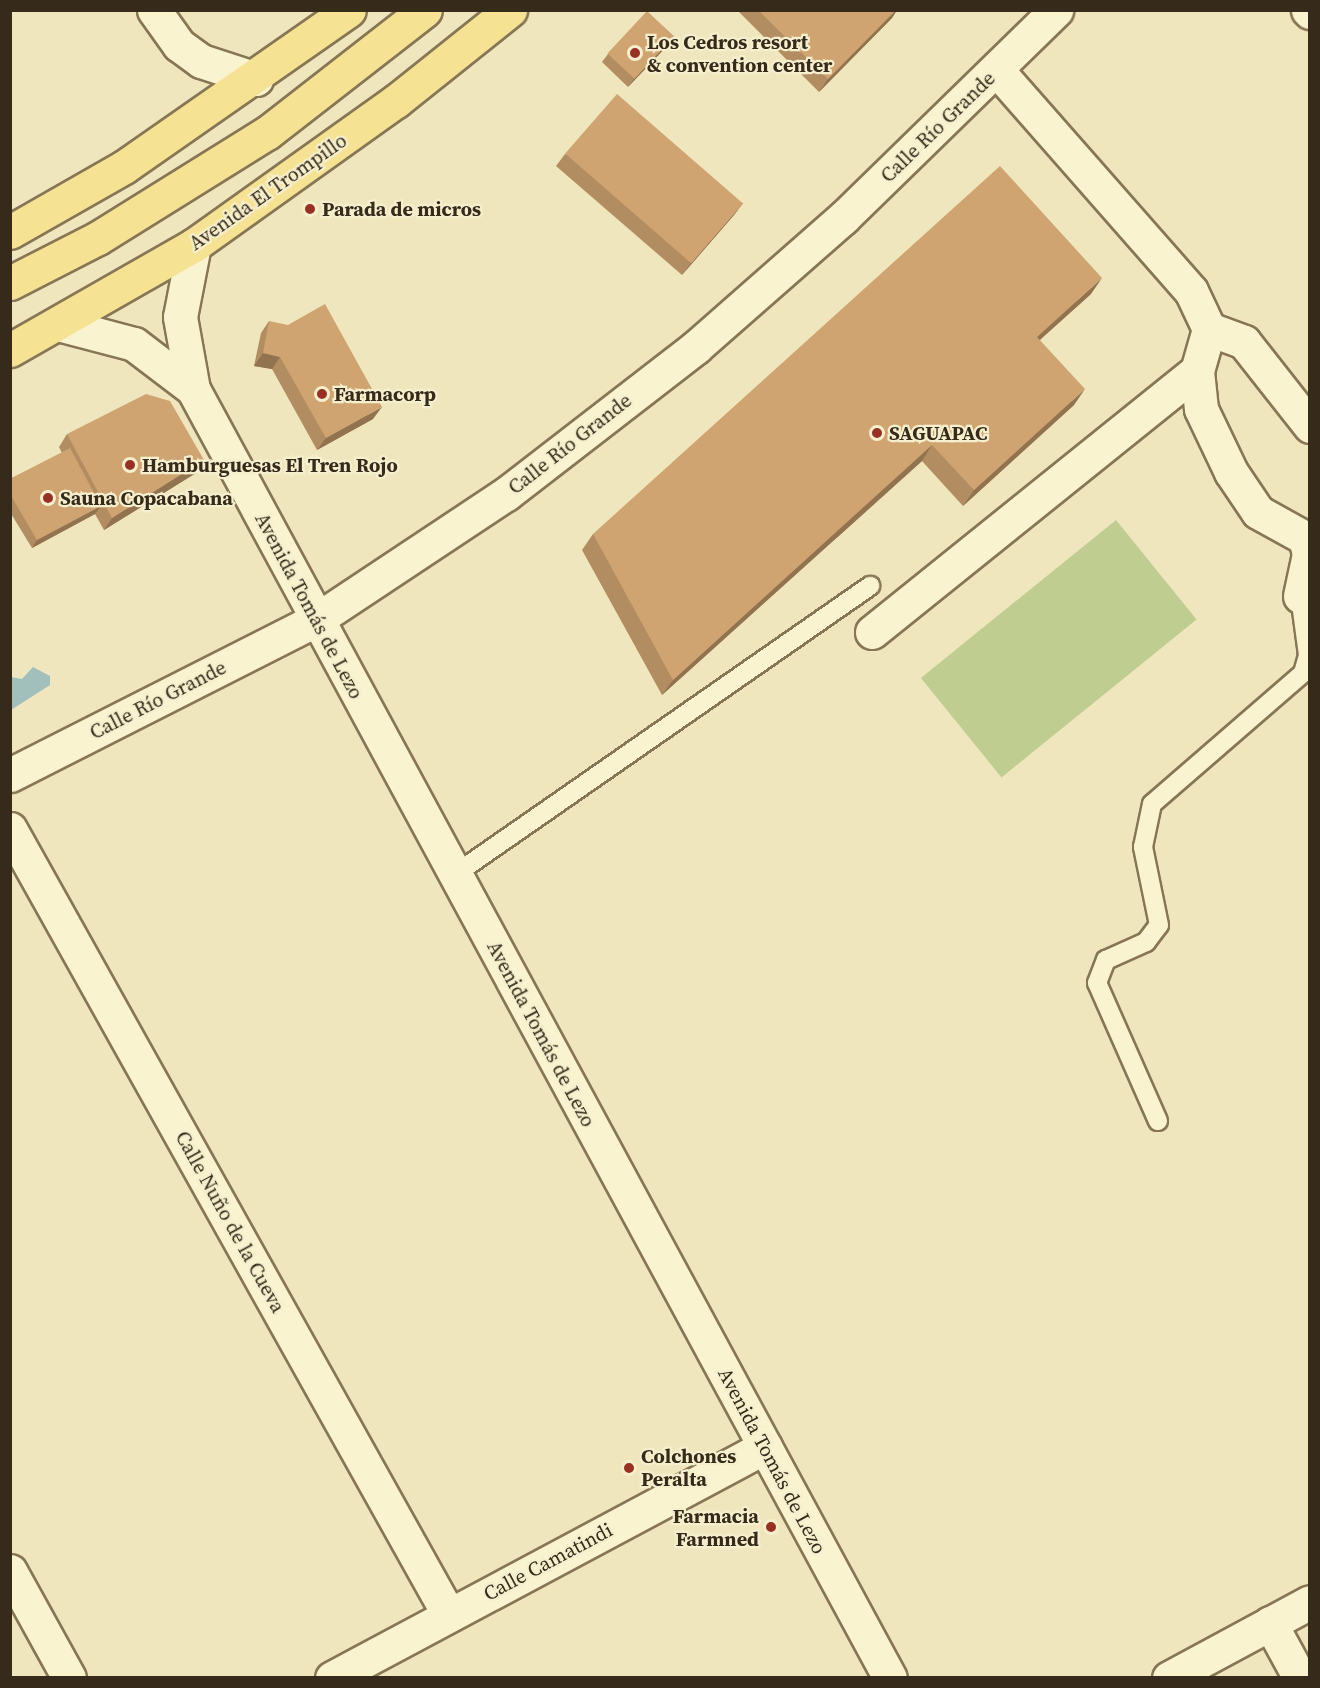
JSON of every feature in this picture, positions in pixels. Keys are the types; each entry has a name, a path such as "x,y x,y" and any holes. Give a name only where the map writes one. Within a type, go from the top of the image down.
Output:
{"main road":[{"path":"10,232 256,79 349,10"},
{"path":"10,283 98,238 267,133 425,10"},
{"name":"Avenida El Trompillo","path":"10,350 62,325 194,245 396,101 510,10"}],"street":[{"path":"154,10 179,45 201,61 256,79"},
{"name":"Calle Río Grande","path":"10,775 316,620 506,494 696,347 843,218 1056,10"},
{"path":"997,70 1191,291 1209,329 1197,371 1201,409 1231,472 1258,512 1307,535 1309,554 1300,596"},
{"name":"Avenida Tomás de Lezo","path":"194,245 180,317 193,389 890,1677"},
{"name":"Avenida Tomás de Lezo","path":"62,325 134,344 193,389"},
{"path":"1209,329 1244,342 1310,426"},
{"path":"872,633 1197,371"},
{"name":"Calle Nuño de la Cueva","path":"10,829 449,1615"},
{"name":"Calle Camatindi","path":"332,1677 765,1447"},
{"path":"10,1571 69,1677"},
{"path":"1169,1677 1310,1602"},
{"path":"1270,1623 1300,1677"}],"lane":[{"path":"454,874 870,586"},
{"path":"1158,1121 1097,983 1106,960 1146,942 1159,925 1143,847 1152,804 1303,674 1308,655 1300,596"}],"green space":[{"path":"1116,520 1197,619 1001,777 921,678"}],"water":[{"path":"33,667 50,676 50,685 11,710 11,677 22,679"}],"building":[{"path":"758,10 896,10 828,79"},
{"name":"Los Cedros resort & convention center","path":"647,11 674,36 635,79 607,53"},
{"path":"617,94 743,204 691,263 565,154"},
{"name":"SAGUAPAC","path":"1000,166 1102,278 1037,337 1085,389 974,490 932,445 673,680 593,534"},
{"name":"Farmacorp","path":"325,304 382,407 326,438 280,357 263,353 269,321 288,325"},
{"name":"Hamburguesas El Tren Rojo","path":"146,394 170,401 204,460 112,518 67,434"},
{"name":"Sauna Copacabana","path":"70,448 101,506 37,540 10,494 10,479"}],"place":[{"name":"Los Cedros resort & convention center","path":"635,53"},
{"name":"Parada de micros","path":"310,209"},
{"name":"Farmacorp","path":"322,394"},
{"name":"SAGUAPAC","path":"877,433"},
{"name":"Hamburguesas El Tren Rojo","path":"130,465"},
{"name":"Sauna Copacabana","path":"48,498"},
{"name":"Colchones Peralta","path":"629,1468"},
{"name":"Farmacia Farmned","path":"771,1527"}]}
